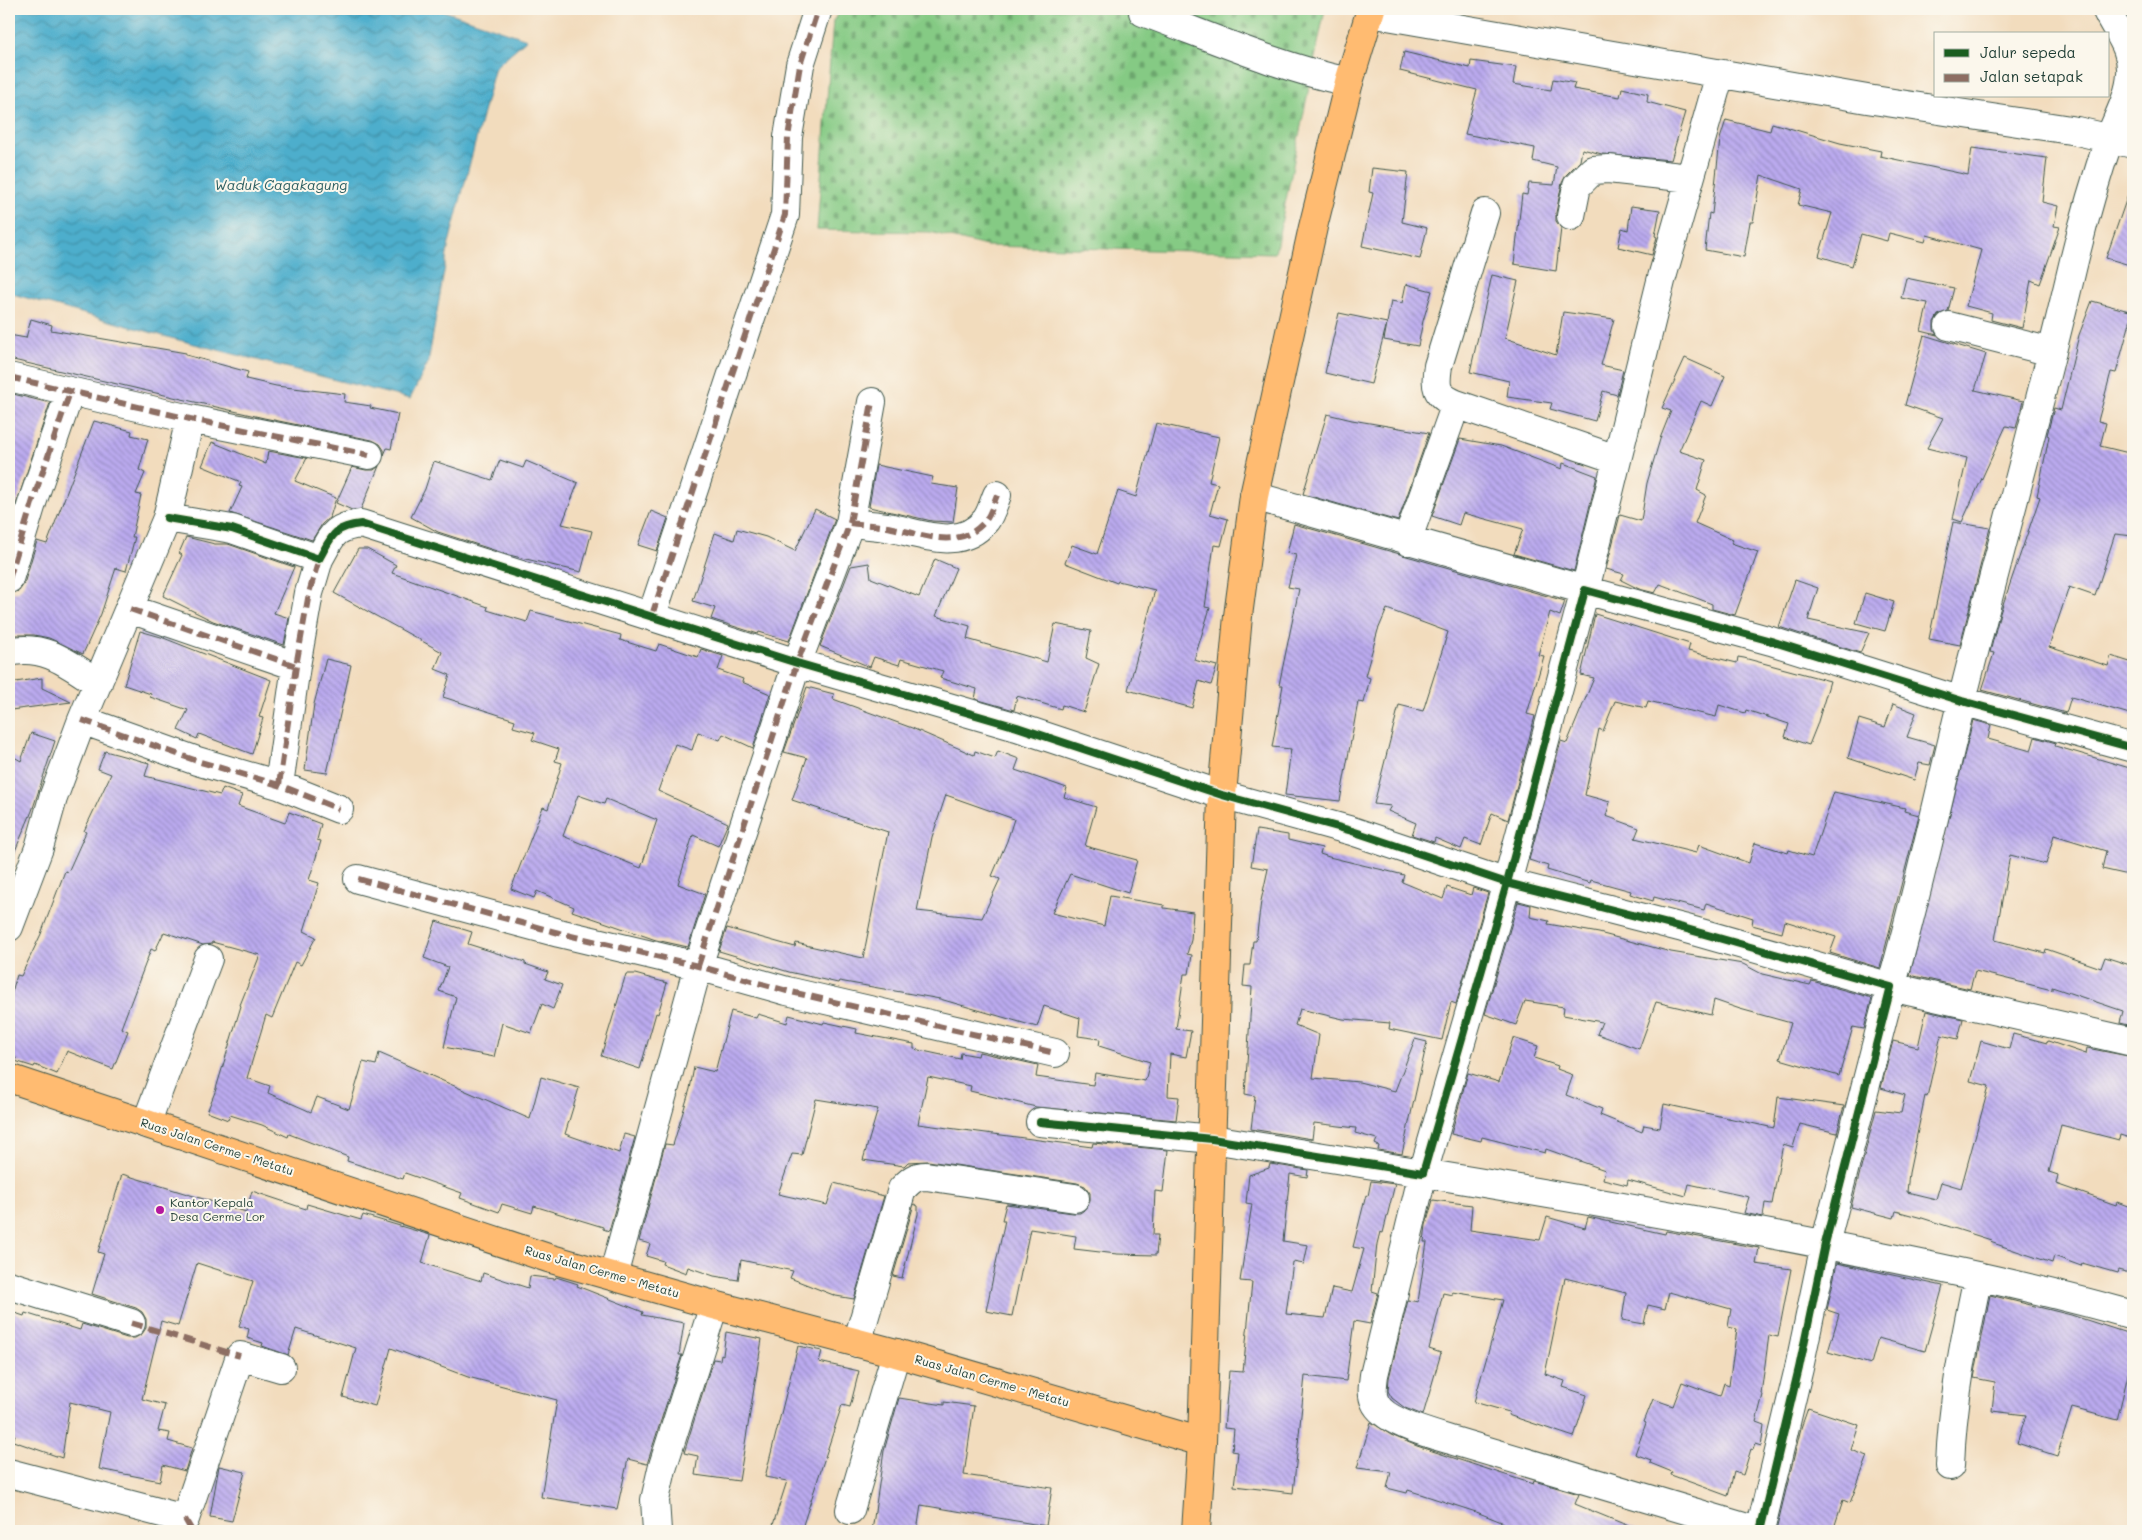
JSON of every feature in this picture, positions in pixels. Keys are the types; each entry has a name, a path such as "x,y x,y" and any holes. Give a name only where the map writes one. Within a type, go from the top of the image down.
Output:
{"main road":[{"path":"1196,1531 1202,1442 1222,794 1238,616 1254,496 1313,227 1349,82 1370,11"},
{"name":"Ruas Jalan Cerme - Metatu","path":"9,1078 539,1255 714,1305 896,1353 1202,1442"}],"street":[{"path":"652,615 785,215 788,137 800,65 818,9"},
{"path":"1720,74 1661,281 1585,590 1506,883 1423,1173 1374,1375 1372,1392 1375,1403 1381,1410 1409,1426 1758,1531 1799,1368 1825,1244 1903,945 1962,701 2075,258 2122,141 2126,97 2131,74 2130,56 2124,39 2106,9"},
{"path":"1370,11 1720,74 2122,141"},
{"path":"1143,12 1320,76 1349,82"},
{"path":"1571,216 1577,186 1593,170 1608,169 1690,178"},
{"path":"1485,213 1438,366 1435,382 1438,391 1444,399 1456,404 1616,459"},
{"path":"1949,326 2052,352"},
{"path":"9,377 190,419 369,455"},
{"path":"9,579 33,500 70,392"},
{"path":"613,1276 698,966 797,662 850,523 872,402"},
{"path":"1406,541 1456,404"},
{"path":"9,927 82,720 130,609 166,518 190,419"},
{"path":"850,523 890,528 942,540 960,538 974,531 987,518 997,495"},
{"path":"1254,496 1406,541 1771,640 1962,701 2133,748"},
{"path":"166,518 232,529 319,559"},
{"path":"279,786 296,666 309,593 319,559 331,536 343,526 361,524 797,662 1017,727 1222,794 1352,831 1506,883 1683,928 1891,986 2133,1042"},
{"path":"130,609 296,666"},
{"path":"9,652 19,649 43,651 60,659 98,683"},
{"path":"82,720 197,761 279,786 339,809"},
{"path":"358,879 559,933 698,966 787,991 1055,1053"},
{"path":"146,1124 208,958"},
{"path":"1040,1122 1212,1139 1634,1208 1825,1244 1978,1276 2133,1315"},
{"path":"857,1343 902,1189 910,1180 918,1176 926,1176 1075,1198"},
{"path":"1950,1466 1951,1440 1959,1382 1978,1276"},
{"path":"9,1285 131,1323"},
{"path":"657,1531 655,1500 662,1469 714,1305"},
{"path":"850,1510 896,1353"},
{"path":"9,1473 186,1519 240,1356 281,1368"}],"green space":[{"path":"841,9 1325,9 1275,253 986,246 930,232 817,230 833,21"}],"water":[{"name":"Waduk Cagakagung","path":"9,9 438,9 527,39 495,67 449,243 428,363 410,399 171,338 9,293"}],"building":[{"path":"1404,52 1470,68 1471,61 1516,67 1513,84 1551,90 1553,79 1575,83 1573,89 1620,97 1622,88 1648,94 1647,102 1685,112 1671,160 1602,154 1582,149 1580,161 1566,175 1562,183 1556,213 1556,221 1561,228 1556,271 1514,264 1522,194 1527,195 1529,183 1554,185 1557,167 1533,161 1535,148 1465,134 1477,90 1400,71"},
{"path":"1726,120 1770,131 1772,123 1840,143 1881,151 1880,156 1968,175 1972,148 2047,158 2042,202 2058,206 2054,226 2060,227 2040,284 2031,280 2022,328 1991,320 1992,313 1966,306 1981,250 1927,235 1925,242 1889,233 1887,241 1861,234 1852,266 1819,256 1832,213 1798,205 1802,189 1761,175 1753,222 1750,222 1744,257 1705,250 1709,213 1712,214 1720,139"},
{"path":"1372,168 1408,172 1402,222 1427,228 1420,259 1362,246 1373,193 1369,192"},
{"path":"2130,189 2133,190 2133,266 2106,258"},
{"path":"1631,206 1660,210 1655,236 1657,237 1652,255 1618,247 1622,228 1628,230"},
{"path":"1492,275 1518,281 1505,338 1556,355 1563,312 1614,319 1601,365 1623,370 1617,395 1603,391 1595,421 1550,409 1552,403 1507,397 1509,381 1470,372"},
{"path":"1906,278 1954,288 1948,311 1938,315 1934,322 1934,330 1937,335 1921,331 1928,303 1901,298"},
{"path":"1406,284 1432,291 1418,346 1384,340 1391,301 1402,303"},
{"path":"2092,301 2133,312 2116,373 2111,372 2098,421 2106,423 2100,446 2133,454 2133,536 2115,534 2095,596 2069,587 2049,647 2108,666 2111,656 2133,663 2133,715 2071,697 2066,713 1982,690 1994,653 1990,652 2000,613 2040,497 2037,496 2049,436 2047,435 2054,408 2061,410 2079,335"},
{"path":"1339,313 1387,323 1371,384 1325,373"},
{"path":"31,319 52,325 51,330 186,353 186,355 248,372 246,379 276,386 345,394 344,402 371,406 370,408 398,414 391,449 387,448 384,455 384,450 380,444 372,440 264,418 9,359 9,335 26,338"},
{"path":"1924,335 1986,354 1975,390 2023,401 2016,428 2006,426 1962,522 1953,519 1967,458 1927,448 1943,418 1905,405"},
{"path":"1685,358 1725,376 1712,406 1701,401 1679,451 1706,460 1697,490 1706,495 1695,523 1733,540 1731,543 1758,552 1735,615 1712,609 1712,604 1660,584 1655,593 1639,589 1621,580 1624,574 1606,569 1620,515 1641,521 1647,483 1661,436 1671,411 1662,408"},
{"path":"9,393 50,403 9,526"},
{"path":"1327,414 1429,433 1398,521 1303,494"},
{"path":"94,421 132,431 131,435 148,439 139,470 145,473 136,494 141,495 132,537 135,537 126,571 116,568 101,614 83,654 49,638 34,635 9,635 9,594 19,591 24,584 37,541 47,544"},
{"path":"1156,423 1219,437 1209,482 1218,484 1210,514 1228,519 1221,546 1214,545 1205,607 1210,608 1194,660 1217,666 1211,685 1199,681 1192,708 1128,690 1155,590 1118,581 1117,583 1065,563 1072,545 1097,554 1118,491 1136,497"},
{"path":"1460,439 1501,446 1562,469 1563,463 1597,476 1574,571 1514,554 1523,529 1463,513 1459,525 1432,516"},
{"path":"212,442 266,464 268,451 307,458 295,481 336,498 330,517 322,524 312,540 230,513 242,487 239,486 241,482 202,466"},
{"path":"500,460 523,468 526,461 578,483 562,524 592,531 581,572 509,555 438,532 411,517 425,489 434,461 492,480"},
{"path":"876,465 933,477 931,484 958,488 953,522 932,521 869,507"},
{"path":"379,466 361,509 352,510 336,503 352,467 374,470"},
{"path":"815,509 835,519 789,641 759,632 758,634 711,619 715,608 693,601 715,533 734,540 737,529 766,537 795,551"},
{"path":"651,511 668,518 657,551 638,545"},
{"path":"1953,522 1990,528 1960,645 1929,639"},
{"path":"1294,524 1565,601 1560,616 1550,612 1538,655 1544,656 1527,714 1535,716 1508,820 1492,813 1481,845 1465,839 1461,849 1435,838 1434,842 1412,835 1416,823 1388,811 1391,806 1374,804 1399,705 1423,711 1448,632 1387,609 1378,630 1365,676 1370,678 1364,703 1358,702 1340,801 1285,795 1291,749 1272,747 1283,685 1279,685 1299,589 1288,587 1296,555 1287,553"},
{"path":"186,537 215,544 228,544 294,567 274,613 289,618 284,645 213,621 163,596 182,555 179,553"},
{"path":"358,549 367,549 396,565 392,573 488,607 487,610 527,622 531,611 621,635 620,640 656,651 659,644 698,657 701,649 723,656 718,670 743,679 742,682 770,694 753,748 723,734 720,740 698,732 692,750 675,744 658,791 728,823 718,846 693,835 678,884 705,894 688,947 656,940 572,911 574,907 537,891 534,898 511,889 543,807 548,809 562,763 555,761 559,749 532,740 535,733 513,727 515,720 443,697 450,675 435,669 442,652 334,593","holes":["578,795 604,804 606,799 657,820 641,868 563,836"]},
{"path":"935,559 956,568 936,616 970,626 967,639 1047,662 1055,624 1091,631 1086,658 1099,664 1084,712 1062,705 1061,709 1017,696 1014,710 975,699 977,689 940,678 943,671 901,659 899,665 874,657 870,667 820,646 851,566 869,563 871,578 919,597"},
{"path":"1795,580 1818,588 1808,620 1869,633 1860,653 1779,627"},
{"path":"1865,593 1894,602 1885,631 1856,623"},
{"path":"1595,614 1690,644 1688,651 1737,663 1738,657 1744,658 1830,681 1809,745 1785,737 1789,724 1746,710 1745,713 1719,705 1716,717 1648,701 1646,708 1615,701 1603,731 1599,729 1585,795 1610,802 1606,816 1639,828 1635,838 1696,853 1699,845 1749,863 1755,843 1788,853 1789,850 1812,857 1834,792 1905,808 1904,811 1919,815 1880,968 1830,953 1836,937 1785,921 1782,933 1752,925 1753,918 1706,903 1704,910 1654,897 1653,901 1630,894 1631,891 1591,880 1590,883 1547,870 1548,866 1529,860 1561,741 1567,743 1594,678 1581,675"},
{"path":"140,631 161,637 271,680 259,717 263,718 252,754 199,734 197,739 178,730 188,710 150,697 151,694 124,685"},
{"path":"326,659 351,665 327,773 305,770 314,704"},
{"path":"42,678 42,688 71,702 11,710 9,683"},
{"path":"807,687 834,694 833,699 912,728 974,755 975,751 995,758 998,751 1019,759 1015,770 1067,788 1064,797 1096,807 1085,846 1137,860 1128,893 1070,874 1052,913 1104,926 1110,896 1164,905 1164,908 1193,912 1191,940 1187,954 1192,955 1189,974 1184,974 1176,1029 1191,1031 1186,1057 1170,1054 1168,1096 1179,1097 1176,1120 1036,1107 970,1091 971,1086 928,1077 918,1124 1092,1147 1093,1143 1168,1150 1163,1192 1155,1191 1153,1235 1158,1235 1156,1255 1117,1254 1074,1249 1076,1236 1030,1229 1012,1316 986,1311 1005,1220 1002,1220 1006,1204 1080,1213 1087,1208 1090,1201 1090,1193 1085,1186 1077,1183 928,1161 908,1162 904,1166 863,1160 878,1109 816,1099 802,1155 792,1154 778,1194 827,1205 834,1183 884,1196 854,1299 836,1296 790,1278 793,1271 741,1260 738,1280 714,1276 688,1267 686,1273 662,1264 663,1261 646,1256 650,1244 639,1241 665,1144 673,1145 690,1089 694,1067 715,1072 731,1011 756,1018 758,1014 787,1023 789,1015 823,1024 824,1022 857,1029 856,1033 914,1044 914,1049 960,1059 961,1053 978,1056 979,1052 1038,1065 1036,1077 1093,1085 1095,1073 1145,1081 1150,1062 1099,1046 1100,1039 1078,1036 1080,1018 1044,1006 1037,1027 940,999 839,981 838,983 789,972 719,951 727,928 795,947 796,943 863,958 888,832 792,800 807,758 784,752","holes":["946,795 1014,819 992,876 1000,879 982,918 917,911 932,837"]},
{"path":"1893,704 1916,713 1907,737 1935,745 1930,765 1919,763 1914,780 1848,758 1859,719 1885,727"},
{"path":"1973,720 1991,725 1988,739 2031,751 2035,737 2056,743 2055,746 2133,769 2133,876 2102,869 2106,851 2054,835 2046,864 2010,855 1995,940 2045,953 2046,949 2101,968 2105,957 2133,966 2133,1026 2120,1023 2123,1011 2052,987 2052,990 1975,971 1970,989 1910,975"},
{"path":"31,733 55,741 32,811 9,865 9,754 21,761"},
{"path":"105,751 149,763 145,776 220,795 223,788 242,795 238,806 285,823 289,812 321,824 317,840 321,841 309,880 319,883 304,931 316,937 301,965 295,962 272,1018 266,1015 247,1078 270,1086 268,1093 311,1112 317,1097 349,1109 363,1062 376,1065 379,1053 530,1119 541,1077 579,1088 565,1134 619,1153 624,1134 635,1137 609,1231 603,1229 603,1227 534,1206 532,1213 502,1204 499,1212 460,1198 462,1193 405,1173 403,1179 347,1161 348,1157 289,1134 288,1137 262,1125 230,1115 228,1120 207,1112 215,1092 240,1005 260,955 212,942 211,944 203,945 164,932 155,951 151,949 121,1028 128,1031 113,1069 67,1051 57,1074 35,1065 34,1067 15,1061 16,1058 9,1055 9,1002 17,975 21,976 41,934 65,871 68,872 86,832 84,831 111,774 98,769"},
{"path":"1257,830 1288,835 1288,840 1322,848 1320,854 1329,857 1404,875 1402,882 1443,899 1447,887 1471,895 1473,888 1488,893 1456,1004 1451,1002 1442,1040 1389,1029 1390,1023 1343,1019 1300,1009 1295,1025 1319,1035 1313,1078 1359,1082 1395,1091 1415,1039 1427,1042 1402,1154 1378,1150 1379,1146 1375,1144 1377,1139 1355,1133 1356,1128 1314,1123 1312,1139 1251,1129 1255,1096 1245,1094 1252,987 1243,986 1245,965 1250,965 1253,941 1256,941 1261,901 1268,869 1251,866"},
{"path":"1518,902 1531,905 1530,917 1549,921 1548,924 1599,933 1671,952 1743,964 1762,974 1810,985 1812,981 1872,998 1864,1029 1853,1027 1839,1076 1780,1059 1791,1023 1714,1000 1711,1015 1656,1002 1639,1049 1597,1034 1602,1022 1563,1015 1564,1007 1525,1001 1516,1025 1485,1014"},
{"path":"436,921 472,932 468,944 525,962 525,964 548,972 545,979 562,985 553,1009 542,1004 531,1033 502,1023 494,1057 444,1047 456,997 439,991 448,967 424,958"},
{"path":"626,974 635,974 667,983 658,1014 656,1013 640,1069 601,1056"},
{"path":"1926,1011 1963,1019 1958,1039 1941,1035 1927,1097 1925,1096 1909,1173 1907,1192 1936,1199 1941,1182 1961,1188 1989,1086 1970,1081 1981,1041 2009,1049 2013,1034 2047,1043 2048,1041 2086,1054 2087,1048 2133,1057 2133,1139 2120,1135 2119,1140 2061,1125 2049,1172 2058,1175 2056,1184 2116,1205 2117,1202 2133,1208 2133,1274 2118,1270 2117,1273 2082,1263 2081,1266 2054,1256 2052,1263 1990,1242 1991,1240 1922,1218 1896,1211 1894,1218 1851,1207 1876,1110 1901,1113 1905,1095 1881,1088 1893,1041 1918,1047"},
{"path":"1513,1038 1538,1046 1534,1058 1558,1066 1557,1069 1573,1075 1566,1095 1602,1109 1600,1115 1642,1132 1644,1125 1660,1128 1664,1104 1774,1128 1778,1097 1844,1106 1837,1133 1800,1124 1793,1147 1783,1144 1772,1204 1765,1203 1763,1217 1744,1213 1749,1197 1689,1184 1686,1196 1628,1180 1627,1185 1603,1179 1605,1170 1546,1149 1545,1153 1482,1137 1481,1141 1451,1134 1468,1073 1499,1082"},
{"path":"1270,1164 1308,1170 1307,1177 1290,1174 1283,1241 1308,1245 1304,1264 1293,1262 1286,1314 1325,1318 1332,1288 1352,1292 1364,1249 1353,1247 1371,1181 1395,1184 1383,1233 1380,1232 1377,1244 1372,1291 1378,1293 1370,1324 1354,1321 1346,1381 1305,1376 1293,1493 1234,1486 1238,1452 1232,1451 1234,1429 1224,1428 1229,1371 1243,1372 1252,1282 1240,1281 1252,1204 1246,1203 1249,1175 1269,1168"},
{"path":"122,1174 246,1212 252,1191 306,1209 307,1204 361,1220 363,1215 430,1235 422,1263 481,1281 483,1273 528,1288 530,1276 555,1279 556,1277 578,1284 577,1286 643,1312 642,1315 684,1323 679,1355 682,1355 647,1464 628,1459 617,1509 541,1497 557,1400 468,1377 391,1348 375,1406 343,1397 356,1348 296,1329 288,1355 262,1346 263,1343 247,1338 249,1329 239,1326 253,1281 197,1263 178,1326 161,1321 142,1399 165,1405 158,1431 170,1433 168,1441 192,1448 185,1471 163,1465 160,1481 99,1469 110,1412 70,1402 62,1458 13,1441 15,1435 9,1434 9,1311 24,1316 25,1313 80,1330 82,1324 127,1338 135,1338 142,1334 146,1328 146,1319 142,1312 136,1308 92,1294 104,1254 98,1252"},
{"path":"1433,1200 1472,1205 1470,1230 1540,1240 1547,1217 1585,1228 1588,1217 1665,1234 1666,1231 1759,1248 1756,1264 1791,1269 1778,1337 1769,1335 1761,1394 1763,1395 1756,1422 1764,1425 1761,1446 1755,1444 1753,1450 1751,1449 1743,1475 1734,1472 1728,1496 1671,1475 1672,1472 1650,1463 1651,1460 1635,1454 1653,1399 1673,1406 1682,1382 1720,1396 1724,1383 1729,1385 1737,1329 1728,1327 1731,1309 1669,1292 1665,1309 1648,1305 1644,1324 1622,1320 1626,1293 1565,1278 1545,1374 1565,1381 1563,1387 1587,1395 1574,1437 1508,1415 1509,1412 1474,1402 1503,1300 1452,1292 1452,1295 1443,1293 1429,1349 1441,1353 1423,1415 1405,1408 1392,1398 1388,1391 1389,1378 1408,1300 1418,1302 1427,1242 1424,1242 1426,1225"},
{"path":"914,1204 918,1206 918,1214 902,1278 893,1276"},
{"path":"1837,1263 1943,1286 1925,1351 1878,1338 1871,1364 1828,1352 1839,1314 1827,1310"},
{"path":"1990,1295 2071,1315 2133,1335 2133,1354 2117,1420 2072,1408 2057,1456 2017,1443 2026,1415 1992,1411 1995,1382 1974,1378"},
{"path":"726,1332 762,1339 739,1481 695,1475 698,1456 684,1453 713,1359 720,1360 721,1354 723,1355"},
{"path":"798,1346 822,1351 819,1362 859,1371 850,1407 842,1405 801,1531 771,1531 787,1481 765,1477"},
{"path":"899,1398 944,1405 944,1402 974,1406 964,1475 1052,1488 1046,1526 921,1505 917,1531 872,1531 884,1451"},
{"path":"1808,1408 1859,1425 1851,1450 1868,1456 1850,1503 1843,1500 1833,1531 1776,1531 1801,1428"},
{"path":"1371,1422 1391,1435 1417,1446 1533,1484 1534,1481 1579,1494 1575,1504 1641,1531 1501,1531 1504,1523 1479,1513 1408,1490 1407,1493 1387,1488 1391,1472 1357,1468"},
{"path":"219,1466 245,1472 232,1521 210,1517"}],"marked path":[{"path":"652,615 785,215 788,137 800,65 818,9"},
{"path":"9,377 190,419 369,455"},
{"path":"9,579 33,500 70,392"},
{"path":"698,966 797,663 850,523 872,402"},
{"path":"850,523 887,527 930,537 954,538 976,530 986,520 997,495"},
{"path":"130,609 296,666 309,593 319,559"},
{"path":"279,785 296,666"},
{"path":"82,720 197,761 279,785 339,809"},
{"path":"358,879 559,933 698,966 787,991 1055,1053"},
{"path":"131,1323 240,1356"},
{"path":"185,1519 192,1531"}],"cycle path":[{"path":"167,518 232,529 319,559 334,534 352,525 361,524 797,663 1017,727 1222,795 1352,831 1507,883 1585,590 1771,641 1962,701 2133,748"},
{"path":"1040,1122 1212,1139 1423,1173 1507,883 1683,928 1891,987 1825,1244 1799,1368 1760,1531"}],"place":[{"name":"Kantor Kepala Desa Cerme Lor","path":"160,1210"}]}
